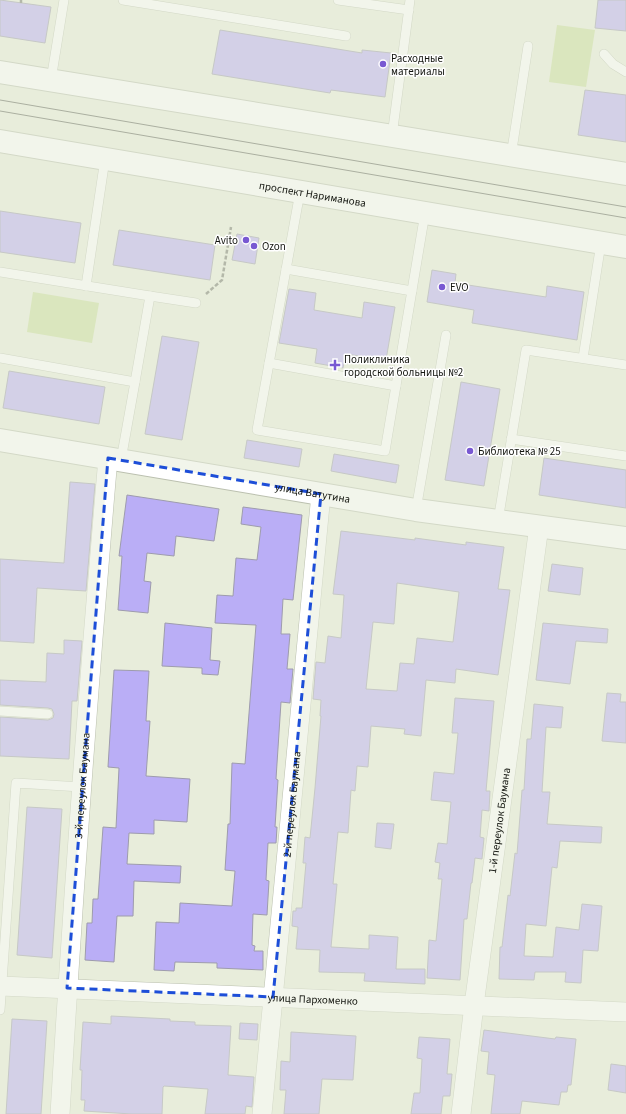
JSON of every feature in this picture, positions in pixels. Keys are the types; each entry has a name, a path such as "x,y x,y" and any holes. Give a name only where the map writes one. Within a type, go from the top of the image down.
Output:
{"main road":[{"path":"0,72 626,174"},
{"name":"проспект Нариманова","path":"0,141 626,247"},
{"name":"улица Ватутина","path":"0,440 416,510 626,538"}],"street":[{"name":"3-й переулок Баумана","path":"60,1114 81,787 115,459"},
{"name":"2-й переулок Баумана","path":"262,1114 322,494"},
{"name":"1-й переулок Баумана","path":"461,1114 474,1005 539,526"},
{"name":"улица Пархоменко","path":"1,986 273,996 626,1012"}],"lane":[{"path":"51,80 64,0"},
{"path":"123,0 346,36"},
{"path":"338,0 409,10"},
{"path":"392,136 410,0"},
{"path":"511,156 528,46"},
{"path":"604,54 613,64 626,72"},
{"path":"86,286 105,159"},
{"path":"300,192 257,430 385,451 425,213"},
{"path":"583,358 601,243"},
{"path":"286,269 412,291"},
{"path":"0,272 196,303"},
{"path":"115,459 135,382 150,296"},
{"path":"416,510 446,335"},
{"path":"498,521 526,350 626,365"},
{"path":"0,358 135,382"},
{"path":"269,364 396,386"},
{"path":"511,439 626,456"},
{"path":"0,711 48,714"},
{"path":"0,1010 16,783 81,787"}],"path":[{"path":"196,303 222,280 231,227"}],"highlighted area":[{"path":"108,458 321,494 273,997 67,988"}],"green space":[{"path":"557,25 595,30 586,87 549,82"},
{"path":"33,292 99,303 92,343 27,332"}],"building":[{"path":"0,0 51,7 45,43 0,36"},
{"path":"598,0 626,0 626,31 595,28"},
{"path":"220,30 362,53 362,50 391,53 385,97 331,90 330,93 212,74"},
{"path":"585,90 626,95 626,142 578,135"},
{"path":"0,211 81,223 75,263 0,252"},
{"path":"119,230 215,245 210,280 113,265"},
{"path":"237,234 259,238 255,264 232,260"},
{"path":"432,270 456,274 455,283 546,297 547,286 584,292 577,340 472,323 474,310 427,302"},
{"path":"289,289 316,293 314,310 362,318 364,302 395,307 386,360 346,354 343,368 315,363 317,349 279,343"},
{"path":"162,336 199,342 182,440 145,434"},
{"path":"9,371 105,387 99,424 3,408"},
{"path":"461,382 500,389 484,486 445,480"},
{"path":"247,440 302,449 299,467 244,458"},
{"path":"334,454 399,465 396,483 331,471"},
{"path":"544,458 626,470 626,508 539,495"},
{"path":"70,482 95,484 86,591 37,588 34,643 0,641 0,559 64,563"},
{"path":"127,495 219,509 214,541 176,536 174,556 147,553 144,581 151,582 148,613 118,610 122,556 119,556"},
{"path":"243,507 302,515 293,600 283,599 281,634 290,634 287,669 293,669 290,703 281,702 276,779 278,780 275,827 277,827 276,843 268,843 266,880 269,881 267,915 253,914 252,945 255,946 254,951 263,951 263,970 217,968 217,963 175,962 174,971 154,970 156,922 179,923 180,903 232,906 235,871 225,870 228,824 230,824 232,763 245,764 256,625 215,623 217,595 233,596 236,558 257,560 261,527 241,524"},
{"path":"341,531 415,540 415,538 466,545 466,542 504,547 498,589 510,590 498,675 456,669 455,683 426,680 421,736 404,734 405,729 371,726 368,767 357,766 355,791 351,790 348,833 338,832 333,884 337,884 331,947 369,949 369,935 398,937 396,969 425,969 425,984 364,981 365,973 319,972 320,950 296,949 298,927 292,926 293,911 296,911 296,908 302,908 306,863 303,863 305,837 310,838 321,716 321,700 313,699 316,662 325,663 328,636 341,638 344,595 333,594","holes":["397,583 459,592 453,642 417,638 414,664 400,663 397,691 366,689 373,622 394,624"]},
{"path":"552,564 583,568 580,595 548,591"},
{"path":"165,623 212,628 210,660 220,661 218,675 202,674 202,668 162,666"},
{"path":"543,623 608,629 607,643 576,641 570,684 536,680"},
{"path":"64,640 82,641 77,701 72,701 69,759 0,756 0,717 48,720 53,718 54,714 52,709 48,708 0,705 0,680 46,682 47,653 64,654"},
{"path":"114,670 149,671 146,721 150,721 146,776 190,779 187,822 154,820 154,834 129,833 127,864 181,866 180,883 134,881 133,916 117,916 114,962 85,960 87,923 92,923 93,899 98,899 103,827 116,828 119,768 108,767"},
{"path":"607,693 621,694 620,702 626,702 626,743 602,741"},
{"path":"455,698 494,701 486,791 490,791 489,811 482,810 480,837 484,838 482,859 475,858 467,919 464,919 460,980 427,978 429,940 436,941 442,879 438,879 440,863 435,862 438,843 447,844 451,802 431,800 434,772 454,774 458,733 452,733"},
{"path":"534,704 563,707 561,728 546,727 542,792 550,792 547,824 602,827 601,843 560,841 557,868 552,867 546,926 526,924 524,956 553,957 556,927 579,930 582,904 602,906 598,951 583,950 581,983 565,982 566,972 535,972 534,980 499,979 500,947 502,947 515,853 517,854 522,790 524,790 527,739 531,739"},
{"path":"27,807 62,809 52,958 17,955"},
{"path":"377,823 394,824 391,849 375,847"},
{"path":"111,1016 170,1019 170,1021 195,1022 195,1025 231,1026 228,1075 254,1077 252,1107 246,1106 245,1114 205,1114 208,1089 164,1086 162,1114 84,1111 85,1100 81,1100 82,1070 80,1070 83,1022 111,1024"},
{"path":"12,1019 47,1021 41,1114 6,1114"},
{"path":"240,1023 258,1024 257,1040 239,1039"},
{"path":"484,1030 555,1039 556,1037 576,1039 571,1085 568,1085 567,1092 561,1092 559,1105 522,1101 520,1114 491,1114 495,1075 487,1074 489,1052 481,1051"},
{"path":"291,1032 356,1036 353,1080 322,1079 319,1114 284,1114 286,1090 280,1090 281,1061 290,1062"},
{"path":"419,1037 450,1039 447,1074 452,1074 450,1096 443,1096 441,1114 411,1114 414,1093 420,1093 422,1059 417,1058"},
{"path":"611,1064 626,1066 626,1093 608,1090"}],"tram line":[{"path":"0,100 626,207"},
{"path":"0,111 626,218"}],"place":[{"name":"Расходные материалы","path":"383,64"},
{"name":"Avito","path":"246,240"},
{"name":"Ozon","path":"254,246"},
{"name":"EVO","path":"442,287"},
{"name":"Поликлиника городской больницы №2","path":"335,365"},
{"name":"Библиотека № 25","path":"470,451"}]}
